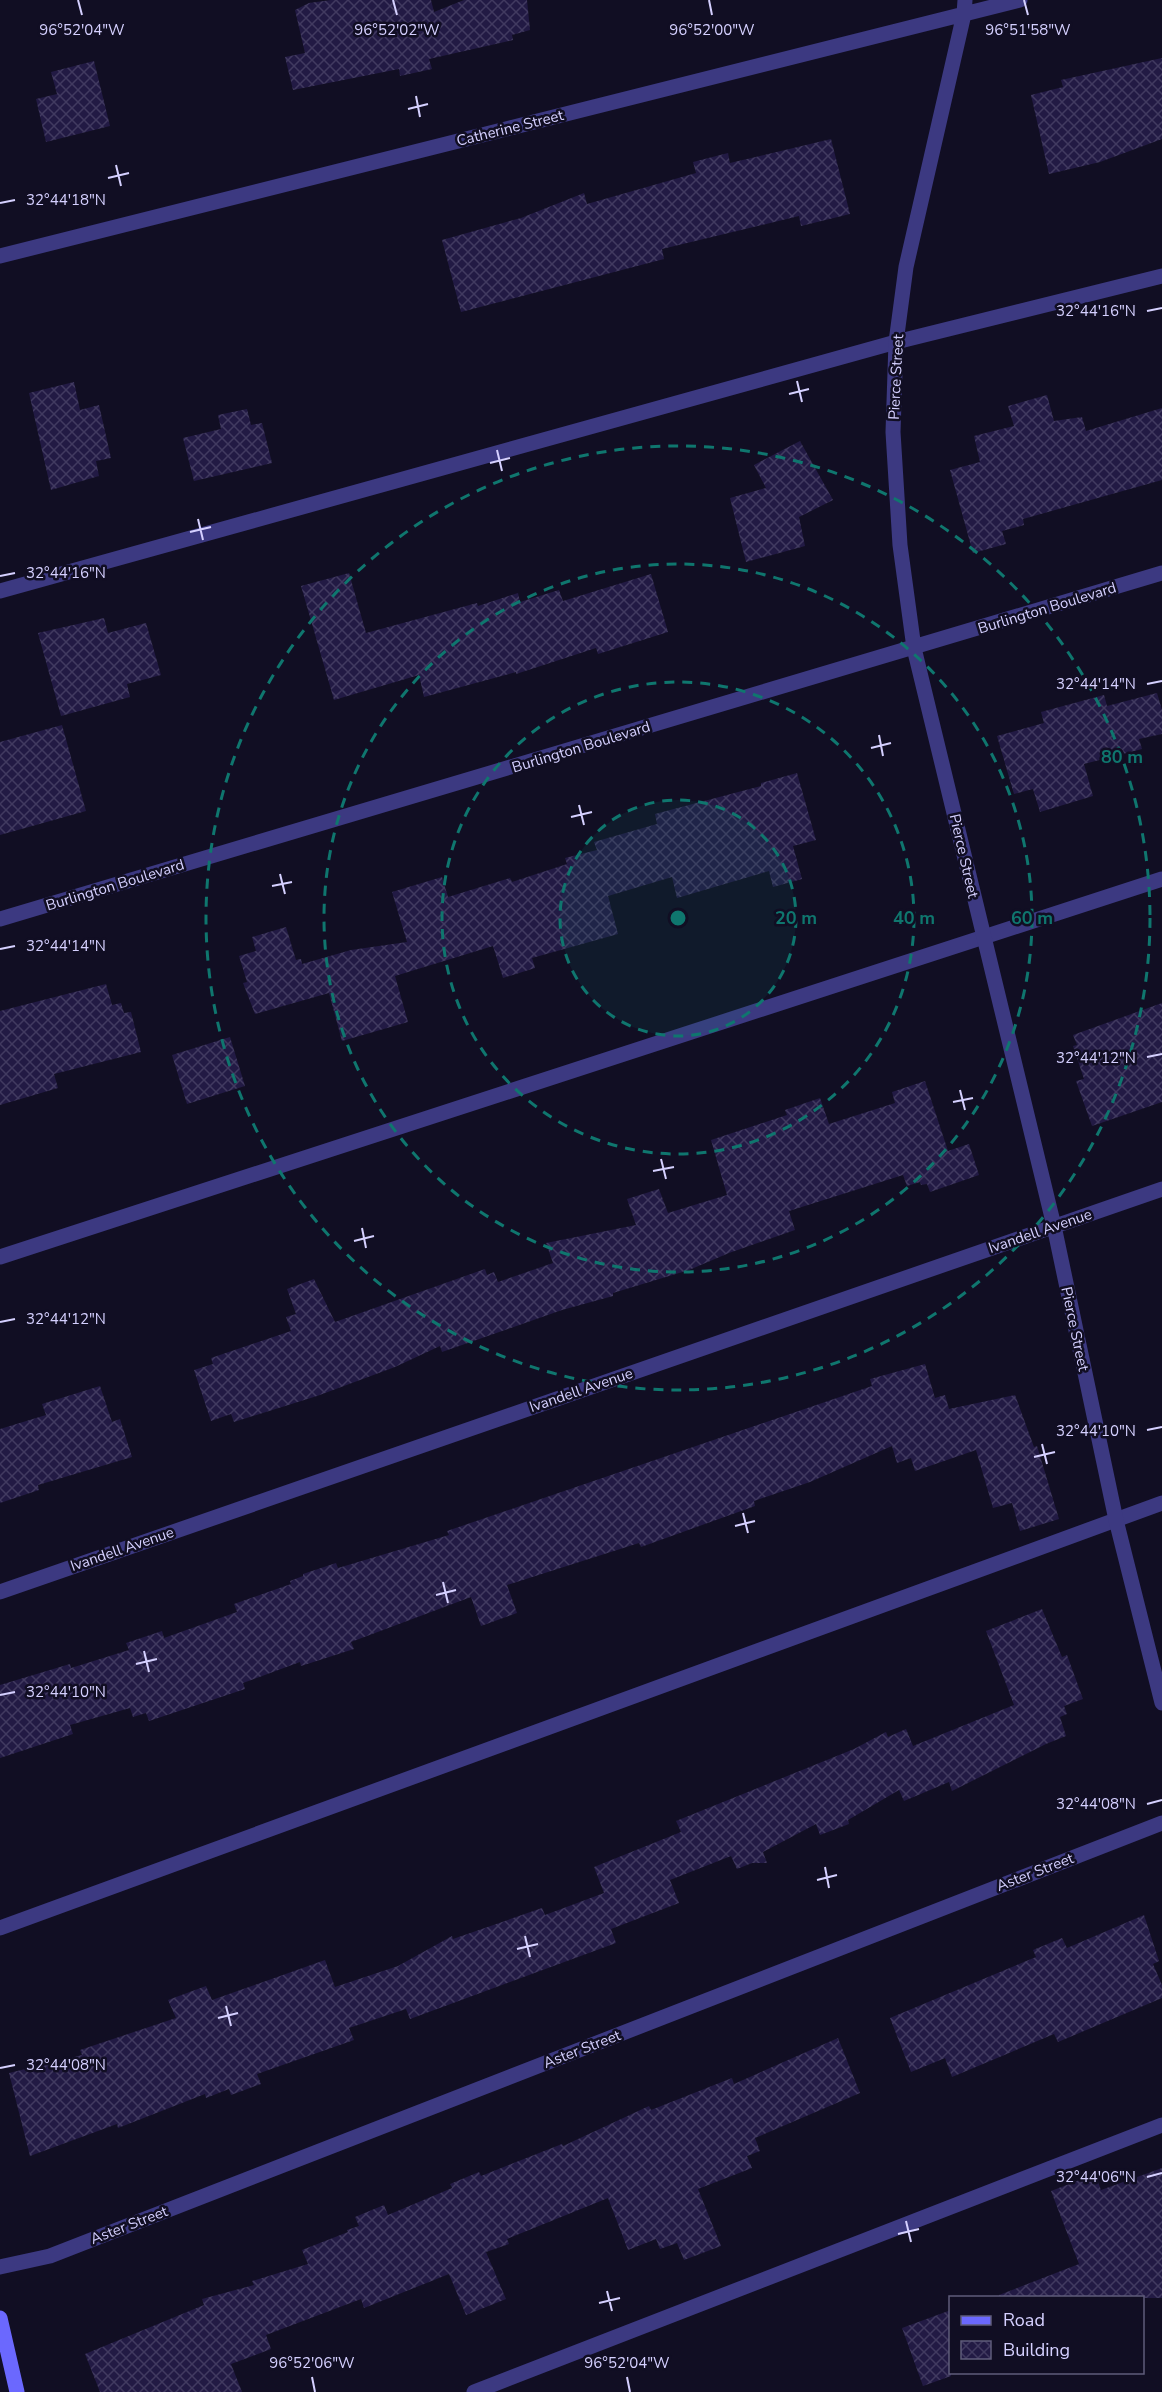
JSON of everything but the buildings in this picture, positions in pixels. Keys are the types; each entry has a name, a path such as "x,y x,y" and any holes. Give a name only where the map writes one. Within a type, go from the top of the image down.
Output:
{"street":[{"name":"Catherine Street","path":"0,256 965,7 1020,0"},
{"name":"Pierce Street","path":"965,7 906,267 896,342 893,432 900,545 914,648 1054,1226 1116,1520 1162,1703"},
{"path":"0,591 896,342 1162,276"},
{"name":"Burlington Boulevard","path":"0,919 1162,573"},
{"path":"0,1257 1162,879"},
{"name":"Ivandell Avenue","path":"0,1592 1162,1189"},
{"path":"0,1928 1162,1503"},
{"name":"Aster Street","path":"0,2267 50,2256 1162,1823"},
{"path":"474,2392 1162,2125"},
{"path":"0,2318 17,2392"}]}
